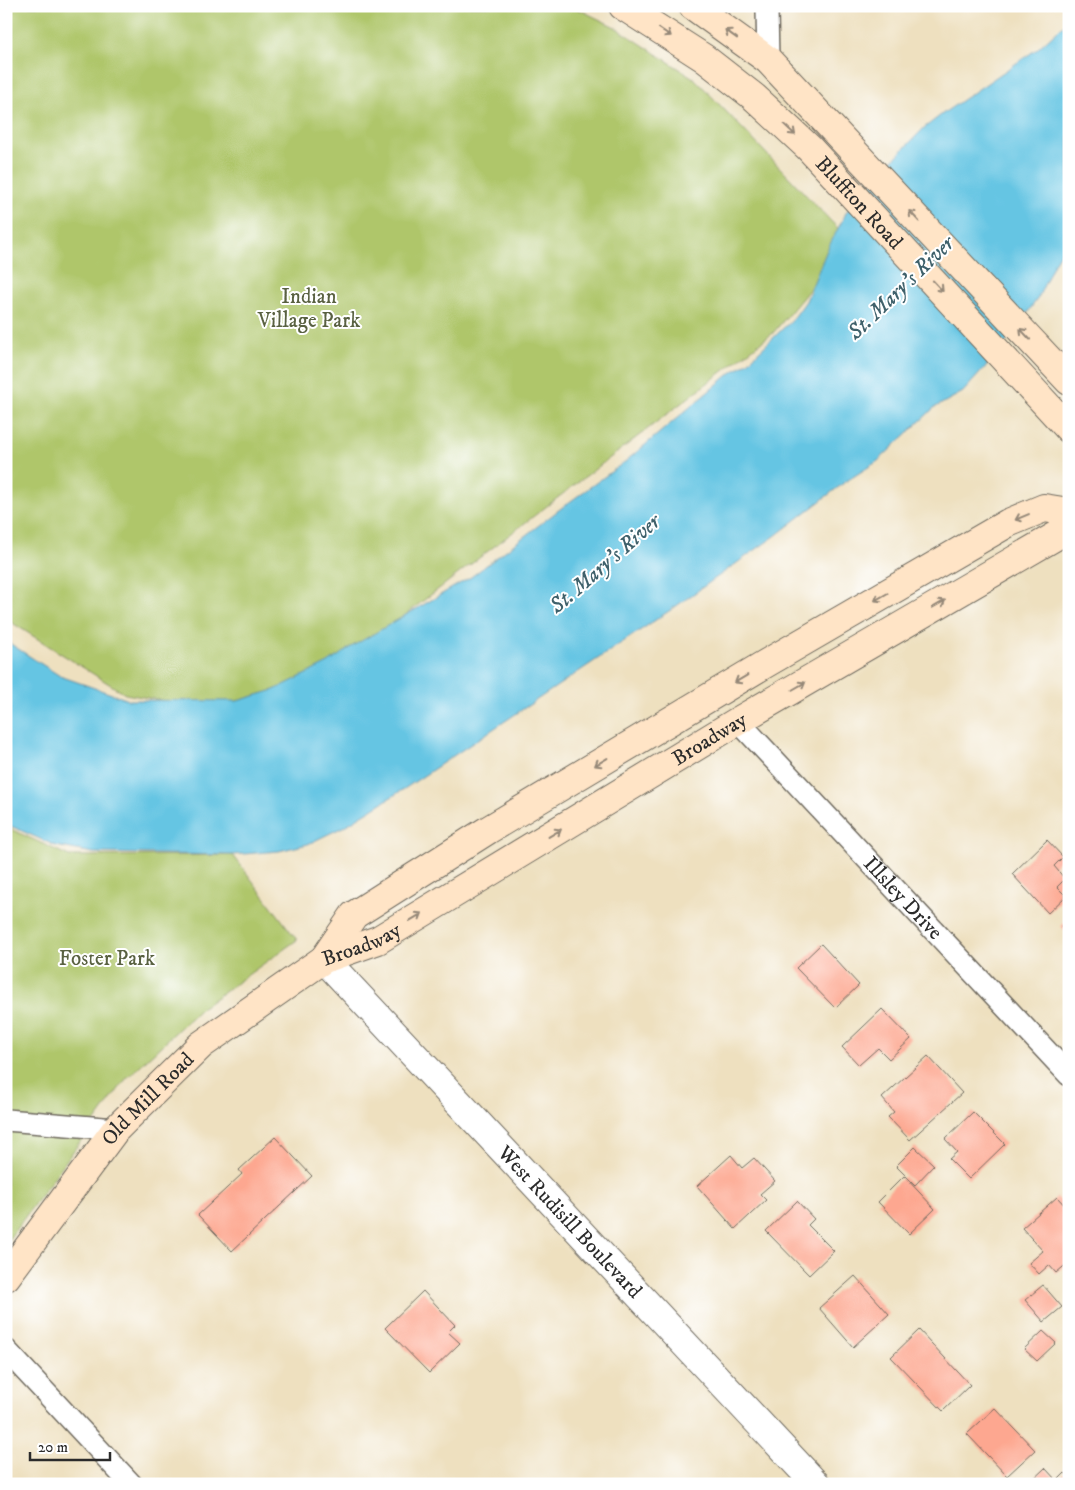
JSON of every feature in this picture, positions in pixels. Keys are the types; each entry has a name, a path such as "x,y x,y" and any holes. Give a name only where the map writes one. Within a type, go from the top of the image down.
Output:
{"main road":[{"name":"Bluffton Road","path":"623,6 704,58 754,97 809,148 1069,428"},
{"name":"Bluffton Road","path":"693,6 775,68 1064,375"},
{"name":"Broadway","path":"324,959 354,915 488,830 765,664 1008,523 1044,508 1069,512"},
{"name":"Broadway","path":"324,959 378,940 738,721 1061,533 1069,518"},
{"name":"Old Mill Road","path":"6,1277 116,1129 201,1045 324,959"}],"street":[{"path":"768,6 775,68"},
{"name":"Illsley Drive","path":"738,721 1069,1075"},
{"name":"West Rudisill Boulevard","path":"324,959 816,1484"},
{"path":"6,1120 116,1129"},
{"path":"6,1350 131,1484"}],"green space":[{"name":"Indian Village Park","path":"6,6 572,6 615,27 695,79 850,241 773,333 419,604 305,696 248,715 125,694 6,619"},
{"name":"Foster Park","path":"6,827 69,856 233,855 297,940 200,1009 126,1079 6,1243"}],"water":[{"name":"St. Mary's River","path":"1069,20 1069,239 1055,261 1038,298 999,352 963,392 934,408 878,461 845,482 775,536 672,609 404,789 345,826 308,844 279,851 232,855 93,853 56,846 6,824 6,641 60,676 129,700 237,701 274,690 328,663 351,647 471,577 626,461 727,376 748,362 793,319 806,301 827,250 847,211 891,162 924,128 1037,49"}],"building":[{"path":"1047,840 1063,857 1054,866 1065,879 1057,887 1066,896 1048,913 1012,874"},
{"path":"1069,919 1069,935 1061,926"},
{"path":"821,944 859,985 835,1008 796,968"},
{"path":"882,1009 911,1039 889,1059 878,1048 859,1065 842,1047"},
{"path":"928,1056 962,1093 910,1140 888,1117 894,1112 882,1098"},
{"path":"973,1112 1005,1144 969,1179 949,1159 957,1152 945,1139"},
{"path":"275,1137 312,1176 232,1251 198,1215 242,1174 239,1170"},
{"path":"915,1147 934,1165 915,1185 896,1166"},
{"path":"731,1155 742,1168 754,1158 775,1181 760,1194 766,1200 735,1229 697,1186"},
{"path":"904,1176 935,1209 909,1234 878,1202"},
{"path":"1057,1197 1069,1210 1069,1262 1056,1273 1049,1265 1039,1274 1029,1263 1043,1251 1022,1228"},
{"path":"797,1201 814,1219 808,1225 834,1251 809,1275 766,1231"},
{"path":"855,1276 889,1314 853,1347 819,1308"},
{"path":"1043,1285 1062,1307 1044,1322 1025,1300"},
{"path":"423,1291 455,1325 448,1332 460,1343 429,1373 385,1328"},
{"path":"919,1330 970,1385 943,1411 891,1357"},
{"path":"1043,1331 1056,1343 1037,1361 1024,1349"},
{"path":"995,1408 1035,1450 1007,1476 967,1434"},
{"path":"1045,1468 1057,1481 1065,1473 1069,1476 1069,1484 1028,1484"}]}
